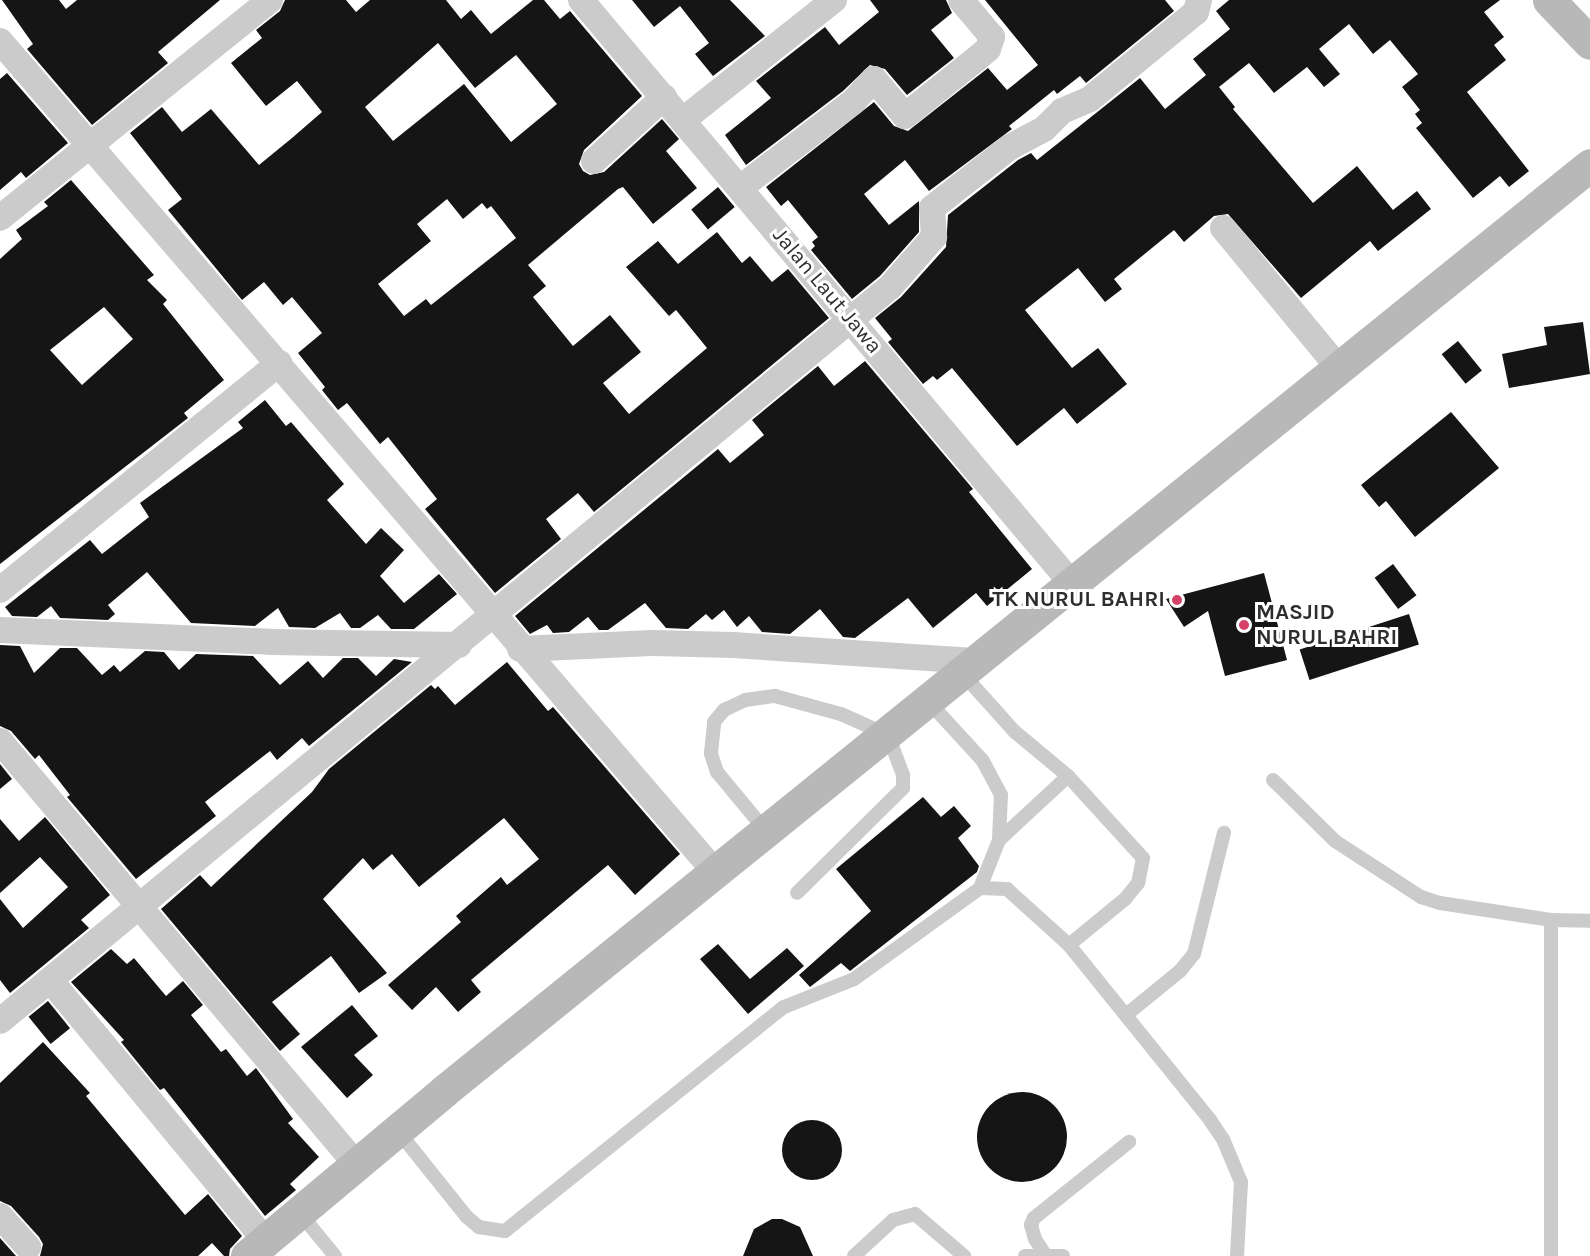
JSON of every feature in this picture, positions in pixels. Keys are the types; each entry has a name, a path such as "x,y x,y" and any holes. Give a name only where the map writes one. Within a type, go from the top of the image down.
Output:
{"main road":[{"path":"1549,0 1590,43"},
{"path":"256,1248 356,1164 768,833 1590,165"}],"street":[{"path":"0,218 270,0"},
{"name":"Jalan Laut Jawa","path":"581,0 1072,584"},
{"path":"683,120 834,0"},
{"path":"740,188 853,102 874,79 905,116 988,49 992,38 961,0"},
{"path":"0,1021 143,907 903,276 910,260 934,237 932,208 1010,147 1044,129 1062,111 1090,99 1196,12 1199,0"},
{"path":"2,48 279,363 493,618 717,874"},
{"path":"594,161 664,97"},
{"path":"1223,228 1339,369"},
{"path":"0,590 279,363"},
{"path":"0,630 270,642 459,645"},
{"path":"520,649 652,643 733,645 970,667"},
{"path":"0,741 143,907 356,1164"},
{"path":"50,980 256,1248"},
{"path":"0,1216 28,1247"}],"lane":[{"path":"970,667 1015,732 1068,776 1143,858 1138,883 1125,898 1069,945"},
{"path":"768,833 717,772 711,753 714,722 724,710 745,700 775,696 842,714 888,735 903,775 903,788 797,893"},
{"path":"398,1131 467,1217 479,1227 505,1231 784,1007 854,979 980,888 999,840 1001,795 997,783 983,762 929,702"},
{"path":"999,840 1068,776"},
{"path":"1273,780 1335,841 1421,897 1440,903 1551,920 1590,921"},
{"path":"1125,1014 1180,971 1194,954 1224,833"},
{"path":"980,888 1007,889 1069,945 1210,1120 1234,1161 1241,1182 1237,1256"},
{"path":"1551,920 1551,1256"},
{"path":"1045,1255 1035,1239 1031,1225 1034,1218 1129,1142"},
{"path":"299,1212 335,1256"},
{"path":"854,1256 893,1220 915,1214 964,1256"},
{"path":"1024,1256 1064,1256"}],"building":[{"path":"2,0 59,0 66,9 77,0 220,0 158,52 168,63 92,125 27,49 33,44"},
{"path":"285,0 346,0 356,12 370,0 446,0 461,19 471,10 491,34 533,0 544,0 560,19 570,11 642,96 584,150 579,164 583,171 590,175 604,172 662,119 679,139 666,151 697,188 653,224 623,187 618,189 528,265 546,286 533,297 573,346 610,315 641,352 603,383 629,414 707,348 676,310 669,316 626,267 658,241 678,264 717,232 742,263 750,256 772,282 788,269 829,318 594,512 578,493 546,519 561,539 495,593 425,509 437,499 388,437 380,444 347,403 338,410 322,390 325,387 298,353 322,333 292,297 283,305 264,282 242,300 168,210 182,199 130,133 162,107 182,132 211,109 259,165 322,112 297,81 266,106 231,63 262,38 256,30 280,11","holes":["438,43 475,88 516,55 557,104 511,142 464,84 393,141 365,107","447,199 463,219 482,203 487,209 491,206 516,238 431,305 426,299 404,316 378,284 431,241 417,224"]},
{"path":"632,0 730,0 765,36 713,76 695,54 709,43 680,6 654,27"},
{"path":"870,0 946,0 952,13 931,30 954,58 907,95 885,69 870,65 843,91 746,165 725,135 771,98 756,81 825,27 839,45 879,12"},
{"path":"985,0 1165,0 1174,11 1086,83 1080,76 1057,94 1054,90 1009,126 1012,129 929,191 905,160 864,194 889,225 919,201 919,232 880,276 852,299 811,250 815,246 812,242 818,237 788,200 781,206 766,187 874,102 894,126 908,131 988,68 1007,90 1038,65"},
{"path":"1229,0 1500,0 1484,12 1504,37 1494,45 1506,60 1467,92 1529,171 1509,187 1500,176 1473,198 1416,128 1422,123 1415,114 1420,110 1402,87 1418,74 1390,40 1373,54 1349,24 1319,49 1340,74 1324,87 1307,67 1274,93 1249,63 1219,87 1235,107 1233,109 1313,203 1357,166 1393,210 1417,191 1431,209 1378,251 1370,241 1301,298 1228,214 1214,216 1184,242 1174,230 1114,279 1122,289 1105,302 1078,268 1025,310 1072,368 1098,348 1127,384 1077,424 1064,408 1017,446 952,368 937,380 933,376 923,384 888,342 892,339 875,318 901,297 946,247 948,215 1018,160 1031,153 1037,160 1140,78 1165,109 1206,75 1193,59 1230,29 1216,11"},
{"path":"7,73 68,143 26,178 21,172 0,190 0,79"},
{"path":"71,180 154,275 147,280 167,300 163,304 224,380 184,413 188,418 0,564 0,259 22,239 16,230 48,206 44,202","holes":["104,307 133,339 82,385 50,350"]},
{"path":"718,187 735,207 708,229 691,209"},
{"path":"1583,322 1590,374 1509,388 1502,354 1547,345 1544,327"},
{"path":"1458,341 1482,371 1466,384 1442,354"},
{"path":"865,361 973,489 969,492 1032,569 987,606 976,593 933,628 908,598 855,638 843,637 820,609 790,634 762,632 749,616 737,627 724,610 712,620 706,614 688,629 666,628 645,603 608,630 599,630 588,617 569,632 553,633 547,625 530,634 515,616 718,449 730,463 764,435 752,420 818,366 834,386"},
{"path":"265,400 286,426 291,422 344,484 327,500 366,544 381,528 404,550 380,576 404,603 439,574 457,594 414,629 391,629 378,615 360,628 351,628 340,613 315,628 289,627 278,608 255,626 191,623 147,572 108,605 115,614 108,620 60,618 51,606 37,617 12,616 5,607 90,540 102,554 149,517 140,503 243,428 238,422"},
{"path":"1451,412 1499,468 1415,537 1386,501 1379,507 1361,485"},
{"path":"1393,564 1416,595 1398,609 1375,578"},
{"name":"MASJID NURUL BAHRI","path":"1264,573 1287,660 1225,676 1208,611 1184,627 1166,599"},
{"path":"1409,614 1419,644 1310,680 1300,650"},
{"path":"0,645 20,646 34,673 60,648 77,648 102,675 114,665 120,672 145,651 164,652 179,670 196,654 253,656 280,685 308,661 323,678 343,658 358,658 376,676 394,659 412,662 309,746 302,738 277,760 270,751 205,802 216,816 136,879 67,797 70,795 39,755 35,759 11,731 0,726"},
{"path":"507,662 548,711 553,707 680,854 635,895 608,865 471,980 481,992 458,1012 436,987 412,1010 388,985 461,922 456,916 501,877 507,885 539,859 504,818 419,887 392,854 373,870 363,858 323,899 387,973 359,993 331,956 272,1002 300,1034 280,1051 161,909 200,875 211,887 312,792 329,769 431,685 435,689 438,686 455,705"},
{"path":"0,764 12,779 0,789"},
{"path":"923,797 941,817 954,806 971,826 958,838 979,866 977,872 850,971 841,963 810,987 799,975 871,911 836,869"},
{"path":"45,817 110,895 81,920 89,928 10,993 0,980 0,899 23,928 68,887 40,857 0,893 0,819 19,841"},
{"path":"718,944 750,979 787,948 804,966 748,1014 700,959"},
{"path":"111,949 127,964 134,958 166,996 183,981 203,1005 191,1015 221,1052 226,1049 247,1076 256,1068 293,1119 288,1123 319,1157 290,1184 296,1190 265,1216 164,1088 160,1090 121,1042 124,1040 71,982"},
{"path":"48,1001 70,1028 51,1044 29,1017"},
{"path":"352,1005 378,1036 354,1055 373,1075 347,1098 301,1047"},
{"path":"43,1042 90,1093 86,1096 185,1215 208,1194 242,1236 230,1249 229,1256 224,1256 212,1243 198,1256 40,1256 43,1244 39,1237 11,1206 0,1201 0,1083"},
{"path":"1022,1092 1039,1095 1054,1105 1064,1120 1067,1137 1064,1154 1054,1169 1039,1179 1022,1182 1005,1179 990,1169 980,1154 977,1137 980,1120 990,1105 1005,1095"},
{"path":"812,1120 833,1129 842,1150 833,1171 812,1180 791,1171 782,1150 791,1129"},
{"path":"772,1219 782,1219 800,1227 813,1256 743,1256 754,1229"},
{"path":"0,1238 16,1256 0,1256"}],"place":[{"name":"TK NURUL BAHRI","path":"1177,600"},
{"name":"MASJID NURUL BAHRI","path":"1244,625"}]}
